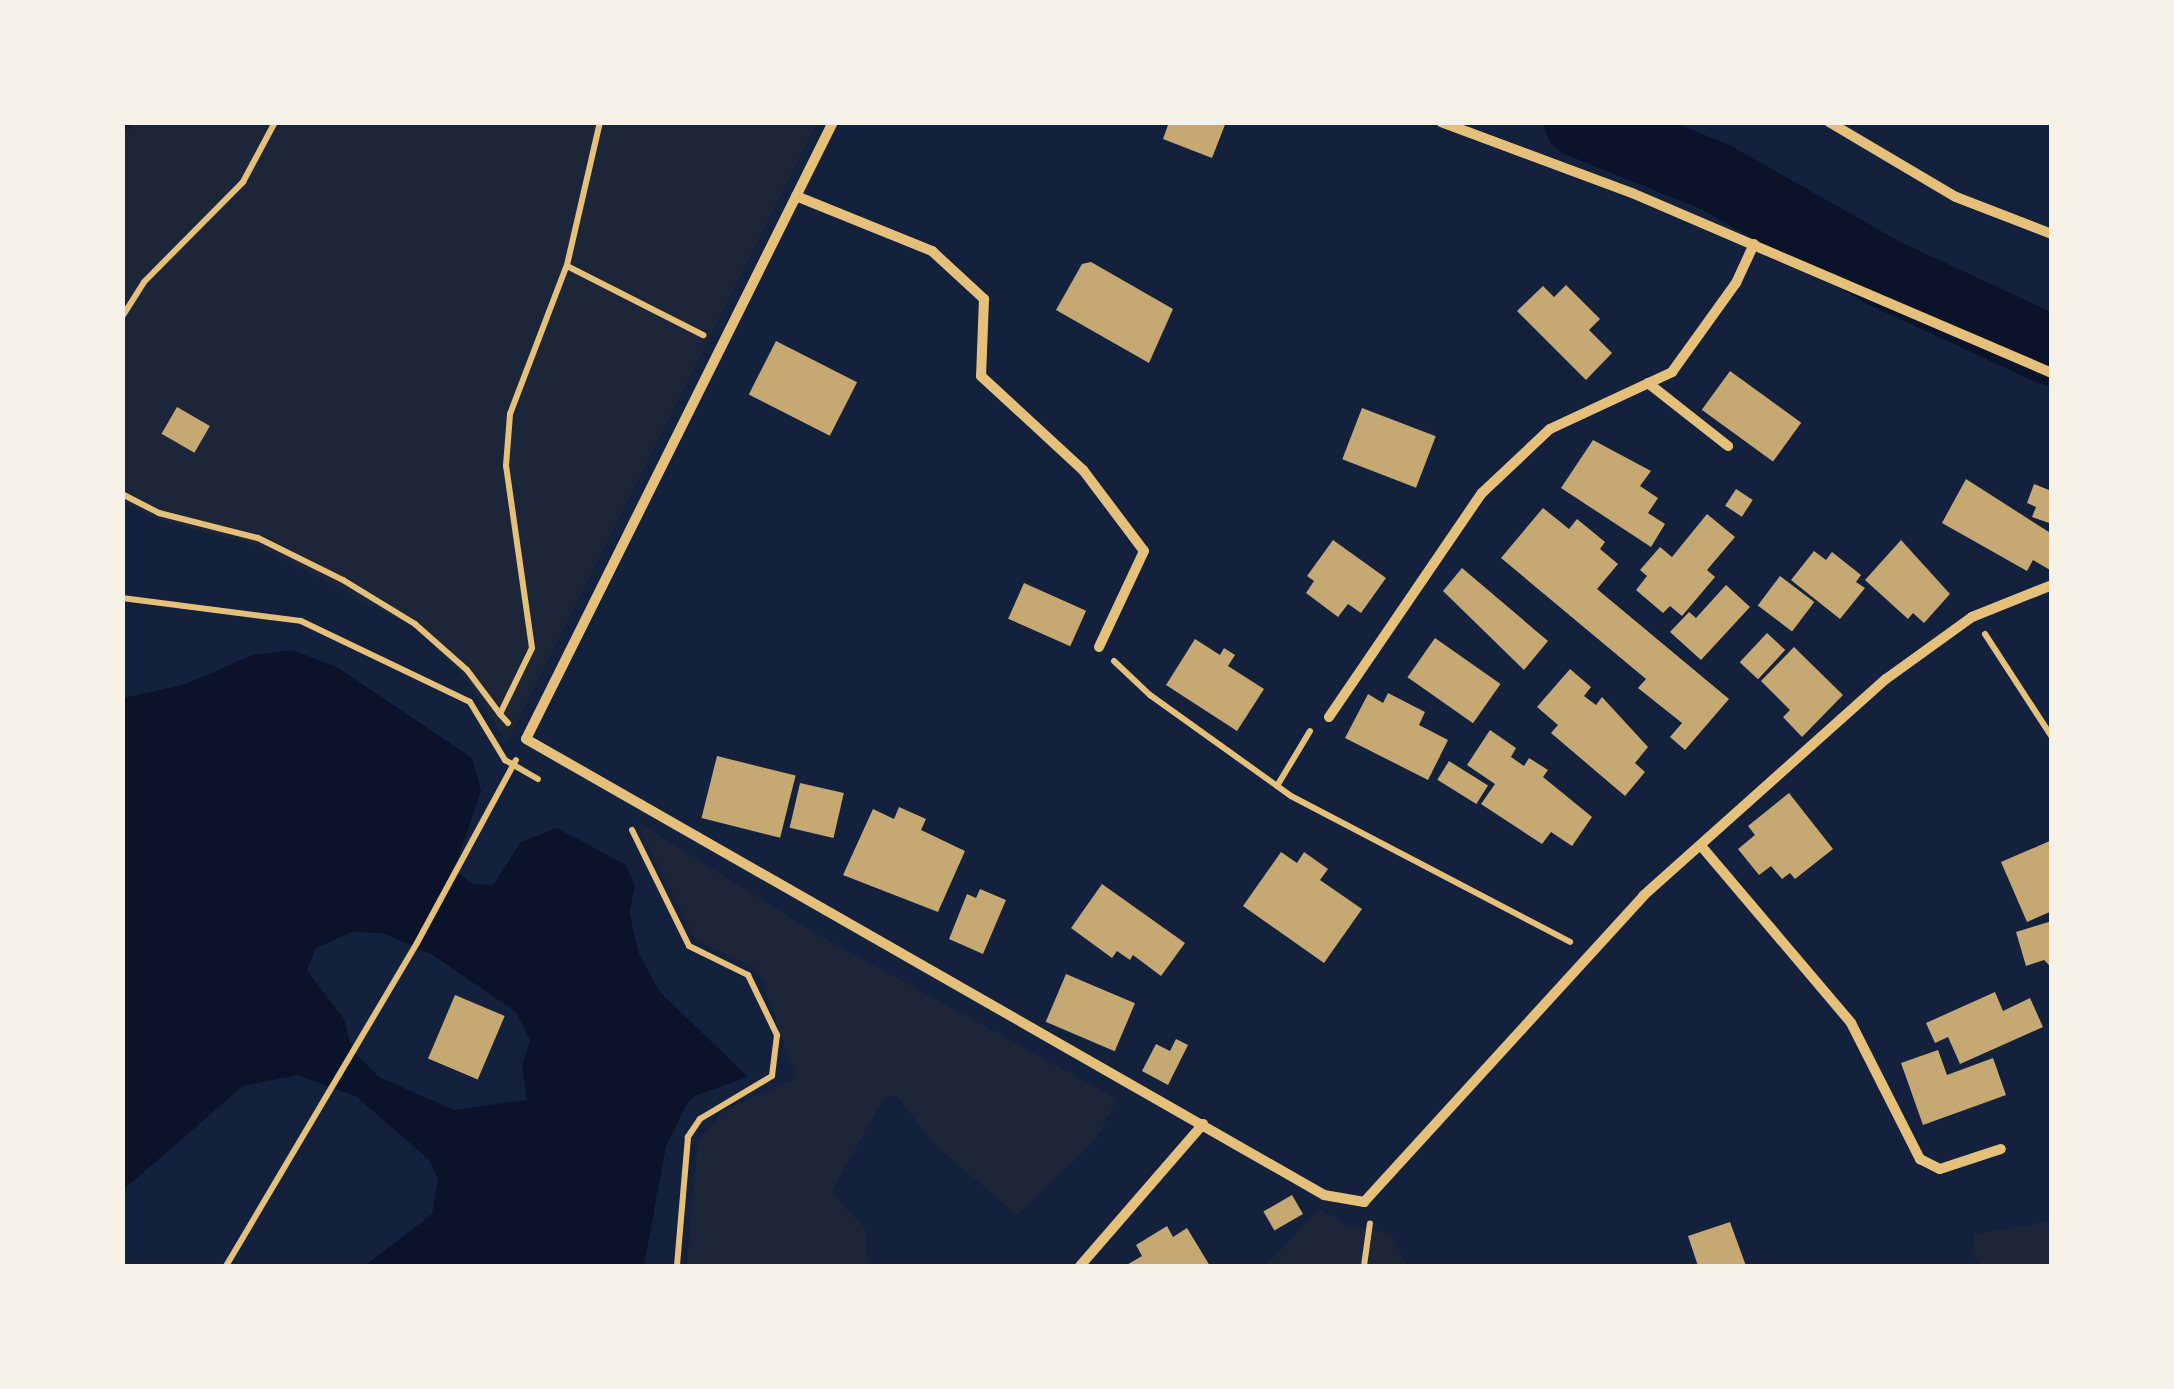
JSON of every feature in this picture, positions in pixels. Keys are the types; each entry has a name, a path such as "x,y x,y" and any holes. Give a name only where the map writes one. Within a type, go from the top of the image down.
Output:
{"street":[{"path":"833,122 526,739 920,969 1324,1195 1364,1202 1588,951 1886,679 1972,618 2052,586"},
{"path":"1441,122 1754,244 2052,373"},
{"path":"1829,122 1956,198 2052,234"},
{"path":"796,196 932,251 984,299 981,376 1082,470 1144,550 1099,647"},
{"path":"1329,717 1482,494 1550,430 1672,372 1736,283 1754,244"},
{"path":"1648,383 1728,446"},
{"path":"1702,847 1850,1023 1920,1159 1940,1169 2001,1149"},
{"path":"1080,1266 1203,1124"}],"path":[{"path":"122,317 144,282 243,182 275,122"},
{"path":"500,714 532,648 506,466 510,414 567,266 600,122"},
{"path":"567,266 722,344"},
{"path":"122,494 159,513 258,538 343,580 415,624 467,670 500,714 526,739 417,944 226,1266"},
{"path":"122,598 301,621 470,702 514,766 547,783"},
{"path":"1972,618 2050,732"},
{"path":"1099,647 1150,695 1277,786 1588,951"},
{"path":"1277,786 1316,721 1329,717"},
{"path":"629,826 643,842 689,946 748,975 777,1035 772,1076 700,1119 688,1137 677,1266"},
{"path":"1364,1266 1369,1243"}],"shaded area":[{"path":"134,123 817,123 507,742 462,674 412,626 258,546 157,519 123,502 122,139"},
{"path":"292,650 337,667 472,758 481,791 454,870 473,884 493,885 521,842 557,828 626,865 635,887 629,912 639,954 660,992 748,1077 694,1096 684,1109 666,1147 644,1266 364,1266 432,1214 438,1180 429,1160 357,1097 298,1075 243,1086 123,1190 123,698 186,684 252,655","holes":["352,932 382,933 431,954 516,1012 530,1040 522,1065 527,1100 454,1110 379,1077 352,1050 344,1019 307,970 316,948"]},
{"path":"636,821 815,933 1117,1099 1096,1139 1017,1215 934,1144 896,1095 884,1098 831,1192 866,1230 868,1266 687,1266 698,1141 725,1110 796,1078 764,982 754,967 696,941"},
{"path":"1319,1209 1349,1226 1390,1233 1407,1266 1265,1266"},
{"path":"2051,1221 2051,1266 1981,1266 1971,1253 1975,1234"}],"building":[{"path":"1169,122 1226,122 1212,158 1163,139"},
{"path":"1091,262 1173,309 1149,363 1056,310 1082,264"},
{"path":"1566,285 1600,319 1589,330 1612,353 1586,380 1517,311 1543,286 1554,297"},
{"path":"776,341 857,382 830,436 749,394"},
{"path":"1730,371 1801,423 1773,462 1702,410"},
{"path":"177,407 210,426 194,453 162,434"},
{"path":"1362,408 1436,436 1416,488 1342,459"},
{"path":"1593,440 1651,471 1640,486 1658,498 1648,513 1665,524 1651,547 1561,488"},
{"path":"1966,479 2052,534 2050,570 2033,560 2027,571 1942,523"},
{"path":"2052,483 2052,524 2032,517 2036,507 2027,503 2034,484 2049,490"},
{"path":"1736,489 1753,500 1742,517 1725,506"},
{"path":"1543,508 1569,529 1577,519 1605,542 1600,549 1618,564 1597,589 1729,699 1685,750 1670,737 1682,723 1638,688 1646,679 1501,558"},
{"path":"1707,514 1735,537 1707,570 1715,577 1682,616 1670,606 1663,613 1636,590 1647,576 1640,570 1660,547 1672,557"},
{"path":"1333,540 1386,578 1361,613 1348,604 1338,617 1306,593 1314,581 1307,576"},
{"path":"1901,540 1950,594 1924,623 1913,613 1908,619 1865,580"},
{"path":"1814,551 1826,560 1832,552 1861,575 1856,582 1865,588 1840,619 1791,580"},
{"path":"1462,568 1548,641 1524,670 1443,591"},
{"path":"1780,576 1814,602 1792,631 1758,606"},
{"path":"1024,583 1086,611 1070,646 1008,619"},
{"path":"1726,585 1750,607 1701,660 1670,632 1689,612 1696,618"},
{"path":"1767,633 1785,650 1758,679 1740,662"},
{"path":"1435,638 1501,684 1473,723 1407,677"},
{"path":"1195,639 1220,655 1224,648 1235,655 1228,666 1264,689 1237,731 1166,685"},
{"path":"1794,647 1843,695 1802,737 1783,717 1790,710 1761,681"},
{"path":"1570,669 1591,687 1584,696 1596,705 1602,697 1648,747 1635,763 1645,772 1625,796 1551,733 1558,725 1537,707"},
{"path":"1388,693 1425,712 1419,725 1448,740 1428,780 1345,738 1368,694 1383,703"},
{"path":"1490,730 1516,748 1511,757 1524,766 1529,758 1548,770 1543,777 1592,817 1572,846 1551,832 1542,844 1481,804 1495,784 1467,765"},
{"path":"717,756 796,776 780,838 702,818"},
{"path":"1449,761 1488,785 1476,804 1437,780"},
{"path":"800,783 844,793 833,838 790,828"},
{"path":"1789,793 1833,849 1795,879 1790,873 1782,879 1771,866 1759,875 1738,849 1755,835 1748,826"},
{"path":"899,807 926,819 921,830 965,851 938,912 843,875 873,809 894,819"},
{"path":"2052,840 2052,911 2027,922 2001,862"},
{"path":"1281,852 1297,863 1304,852 1328,869 1320,880 1362,909 1324,963 1243,906"},
{"path":"1102,884 1185,943 1161,976 1133,955 1130,960 1117,951 1112,958 1071,928"},
{"path":"980,889 1006,900 983,954 949,939 967,894 976,898"},
{"path":"2052,921 2052,968 2044,960 2026,966 2016,932"},
{"path":"1066,974 1135,1003 1115,1051 1046,1022"},
{"path":"1995,992 2003,1011 2030,998 2043,1027 1960,1064 1948,1037 1935,1043 1926,1023"},
{"path":"455,995 505,1016 478,1080 428,1059"},
{"path":"1176,1039 1188,1045 1168,1085 1142,1071 1156,1044 1170,1051"},
{"path":"1938,1050 1947,1075 1993,1058 2006,1095 1923,1125 1901,1063"},
{"path":"1292,1195 1303,1214 1274,1231 1263,1212"},
{"path":"1730,1222 1746,1266 1698,1266 1688,1236"},
{"path":"1167,1226 1173,1237 1187,1228 1210,1266 1125,1266 1142,1256 1136,1245"}],"waterway":[{"path":"1579,122 1715,177 1886,274 2052,351"}]}
